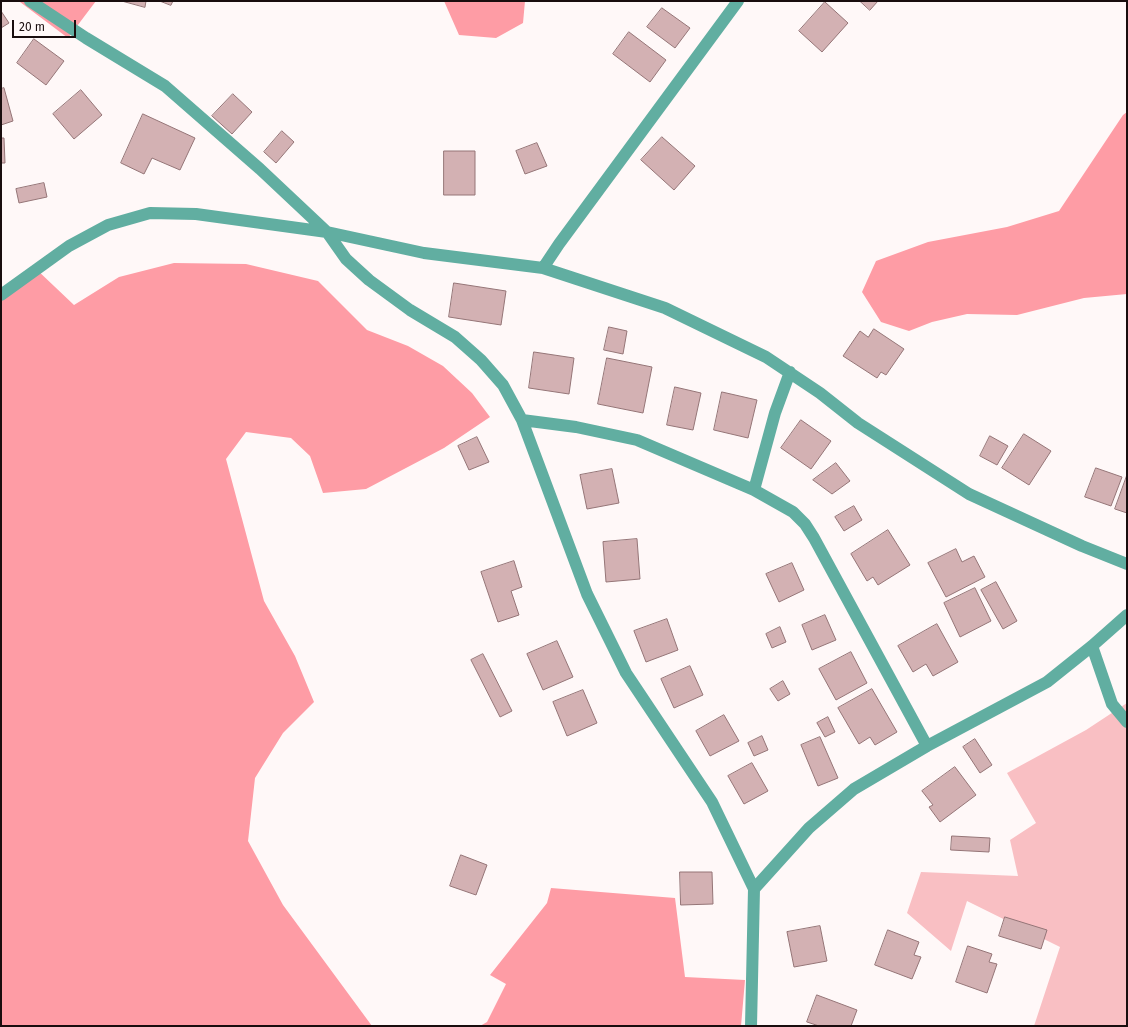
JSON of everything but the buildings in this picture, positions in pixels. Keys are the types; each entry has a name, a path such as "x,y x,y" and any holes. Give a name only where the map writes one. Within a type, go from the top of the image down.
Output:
{"street":[{"path":"30,1 86,38 165,86 260,169 327,232 346,259 369,280 410,310 455,337 481,360 503,385 522,420 587,594 626,673 712,802 754,889 752,1026"},
{"path":"543,268 559,244 738,1"},
{"path":"1,295 69,246 108,225 150,213 196,214 327,232 424,253 543,268 665,308 766,357 790,372 858,423 969,494 1082,546 1127,564"},
{"path":"754,490 775,413 790,372"},
{"path":"522,420 576,427 637,440 754,490 793,512 805,524 814,538 927,746"},
{"path":"754,889 809,828 854,790 927,746 1047,682 1092,646 1127,615"},
{"path":"1092,646 1112,704 1127,722"}],"shaded area":[{"path":"20,1 96,1 68,38"},
{"path":"444,1 525,1 523,23 496,38 459,35"},
{"path":"1127,112 1127,294 1084,298 1017,315 967,314 932,322 909,331 881,322 862,292 876,261 928,242 1007,227 1059,211 1123,115"},
{"path":"174,263 246,264 318,281 367,330 408,346 443,366 472,393 490,417 444,448 366,489 323,493 310,456 291,438 246,432 226,459 264,601 295,656 314,702 283,733 255,778 248,841 283,905 372,1026 1,1026 1,294 35,268 74,305 119,277"},
{"path":"1127,703 1127,1026 1034,1026 1060,947 967,901 951,951 907,913 921,872 1018,876 1010,840 1036,823 1007,773 1086,730"},
{"path":"551,888 675,898 685,977 745,980 741,1026 480,1026 487,1022 506,984 490,975 547,903"}]}
